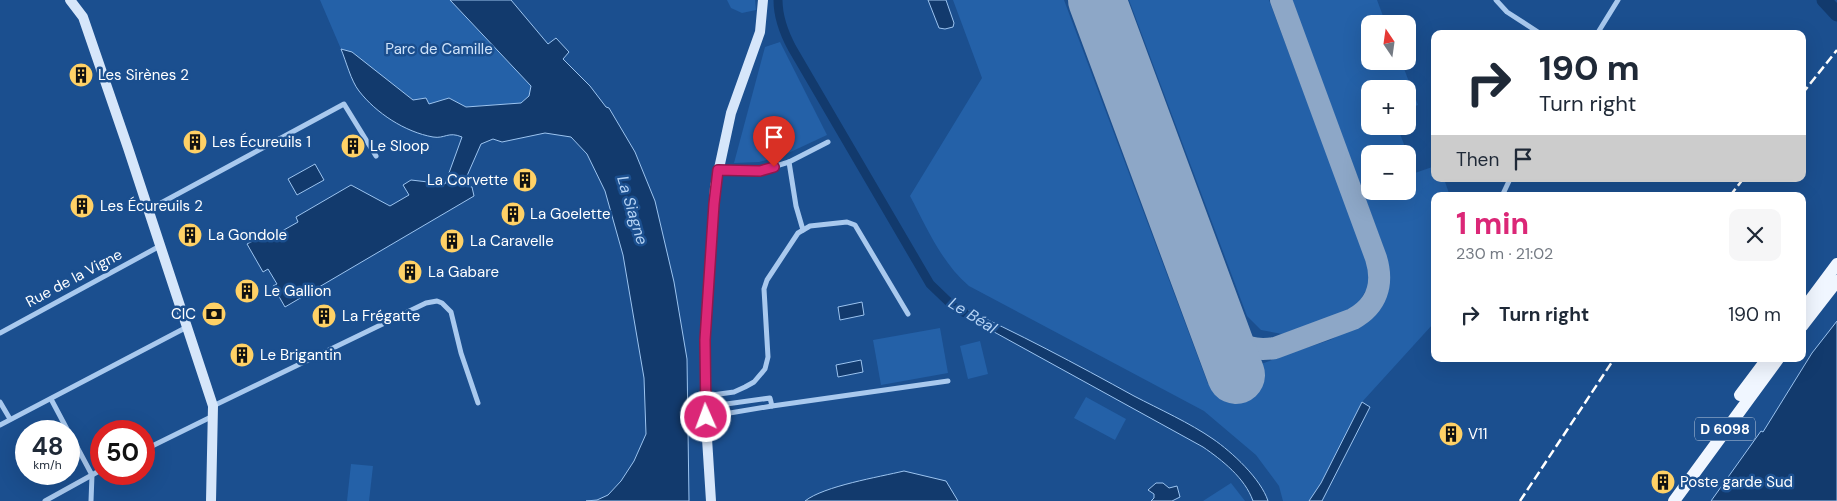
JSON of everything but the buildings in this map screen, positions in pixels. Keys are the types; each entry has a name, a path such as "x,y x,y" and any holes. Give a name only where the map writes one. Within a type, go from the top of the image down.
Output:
{"main road":[{"path":"1806,306 1837,264"},
{"path":"1806,321 1837,281"},
{"name":"D 6098","path":"1664,501 1765,362"},
{"name":"D 6098","path":"1674,501 1732,419 1776,362"}],"street":[{"path":"70,0 83,17 187,327 213,411 212,501"},
{"path":"711,501 705,396 706,322 714,204 718,170 731,112 760,32 763,0"},
{"path":"1496,0 1508,12 1535,30"},
{"path":"1599,30 1618,0"},
{"path":"148,210 344,104 376,156"},
{"path":"718,170 760,171 789,162 828,142"},
{"path":"789,162 796,206 803,230"},
{"path":"705,396 734,392 745,388 754,382 765,370 768,357 764,289 767,280 798,233 810,226 836,222 847,222 855,225 908,314"},
{"name":"Rue de la Vigne","path":"0,333 160,246"},
{"path":"155,444 213,411 426,304 437,301 442,303 451,312 461,353 478,403"},
{"path":"0,425 187,327"},
{"path":"706,412 772,406 948,381"},
{"path":"706,412 770,398 772,406"},
{"path":"51,399 62,420"},
{"path":"0,402 10,419"},
{"path":"80,454 90,471"},
{"path":"45,501 90,476"},
{"path":"91,501 92,485"}],"green space":[{"name":"Parc de Camille","path":"320,0 450,0 531,86 529,96 521,103 466,107 449,98 429,104 425,98 413,100 352,53 341,49"},
{"path":"727,0 755,0 756,10 742,13 731,8"},
{"path":"953,0 1064,0 1208,384 1330,340 1371,319 1381,306 1389,289 1383,246 1366,200 1416,200 1416,173 1431,167 1431,182 1445,182 1449,192 1431,192 1431,326 1362,402 1321,483 1309,501 1283,501 1279,486 1256,455 1204,411 969,286 950,266 935,244 910,196 982,78"},
{"path":"1129,0 1269,0 1368,263 1369,285 1355,309 1282,334 1261,330 1247,316"},
{"path":"1292,0 1377,0 1383,15 1361,15 1361,70 1404,70 1408,80 1361,80 1361,135 1401,135 1404,145 1361,145 1361,187"},
{"path":"780,42 827,135 784,155 759,162 734,163 765,47"},
{"path":"940,328 948,373 881,385 873,340"},
{"path":"980,341 988,374 968,379 960,346"},
{"path":"1086,397 1126,419 1115,440 1074,418"},
{"path":"351,464 373,466 369,501 347,501"},
{"path":"1231,483 1245,501 1203,501"}],"water":[{"name":"La Siagne","path":"450,0 511,0 548,44 556,38 569,52 563,59 590,86 606,107 609,108 635,152 655,201 674,282 687,359 689,501 586,501 597,500 608,495 621,481 634,461 646,434 644,378 623,255 605,191 587,154 571,137 545,133 502,142 493,139 481,144 463,185 472,187 474,196 285,307 273,286 277,284 268,269 263,272 247,244 272,231 275,235 298,222 296,217 351,185 390,206 409,195 403,185 411,180 445,184 462,137 450,135 433,137 422,134 402,126 383,114 356,87 341,49 352,52 413,100 426,98 429,104 449,98 466,107 521,103 529,96 531,86"},
{"path":"928,0 946,0 954,23 953,27 939,28"},
{"path":"315,164 324,180 297,195 288,179"},
{"path":"862,302 864,315 840,320 838,307"},
{"path":"958,306 1047,349 1204,433 1221,444 1253,475 1268,501 1253,501 1239,477 1203,447 956,311 955,308"},
{"path":"1837,321 1837,501 1711,501 1761,431 1763,432 1812,353"},
{"path":"861,360 863,372 838,377 836,365"},
{"path":"1362,402 1370,407 1322,501 1309,501 1321,483"},
{"path":"904,471 946,481 958,501 805,501 838,486"},
{"path":"1156,483 1163,483 1169,488 1177,486 1180,497 1172,501 1151,501 1154,498 1154,494 1148,490"}],"waterway":[{"name":"Le Béal","path":"778,0 779,13 786,37 930,284 955,308 965,313"},
{"path":"1824,0 1837,14"}],"taxiway":[{"path":"1213,312 1224,330 1237,342 1254,348 1275,348 1353,319 1368,308 1379,285 1376,258 1281,0"}],"runway":[{"path":"1097,0 1236,375"}],"railway":[{"path":"1806,89 1837,50"},
{"path":"1733,192 1741,182"},
{"path":"1520,501 1612,362"}],"place":[{"name":"Les Sirènes 2","path":"81,75"},
{"name":"Les Écureuils 1","path":"195,142"},
{"name":"Le Sloop","path":"353,146"},
{"name":"La Corvette","path":"525,180"},
{"name":"Les Écureuils 2","path":"82,206"},
{"name":"La Goelette","path":"513,214"},
{"name":"La Gondole","path":"190,235"},
{"name":"La Caravelle","path":"452,241"},
{"name":"La Gabare","path":"410,272"},
{"name":"Le Gallion","path":"247,291"},
{"name":"CIC","path":"214,314"},
{"name":"La Frégatte","path":"324,316"},
{"name":"Le Brigantin","path":"242,355"},
{"name":"V11","path":"1451,434"},
{"name":"Poste garde Sud","path":"1663,482"}],"route":[{"path":"706,417 705,340 715,187 718,170 760,171 774,167"}]}
